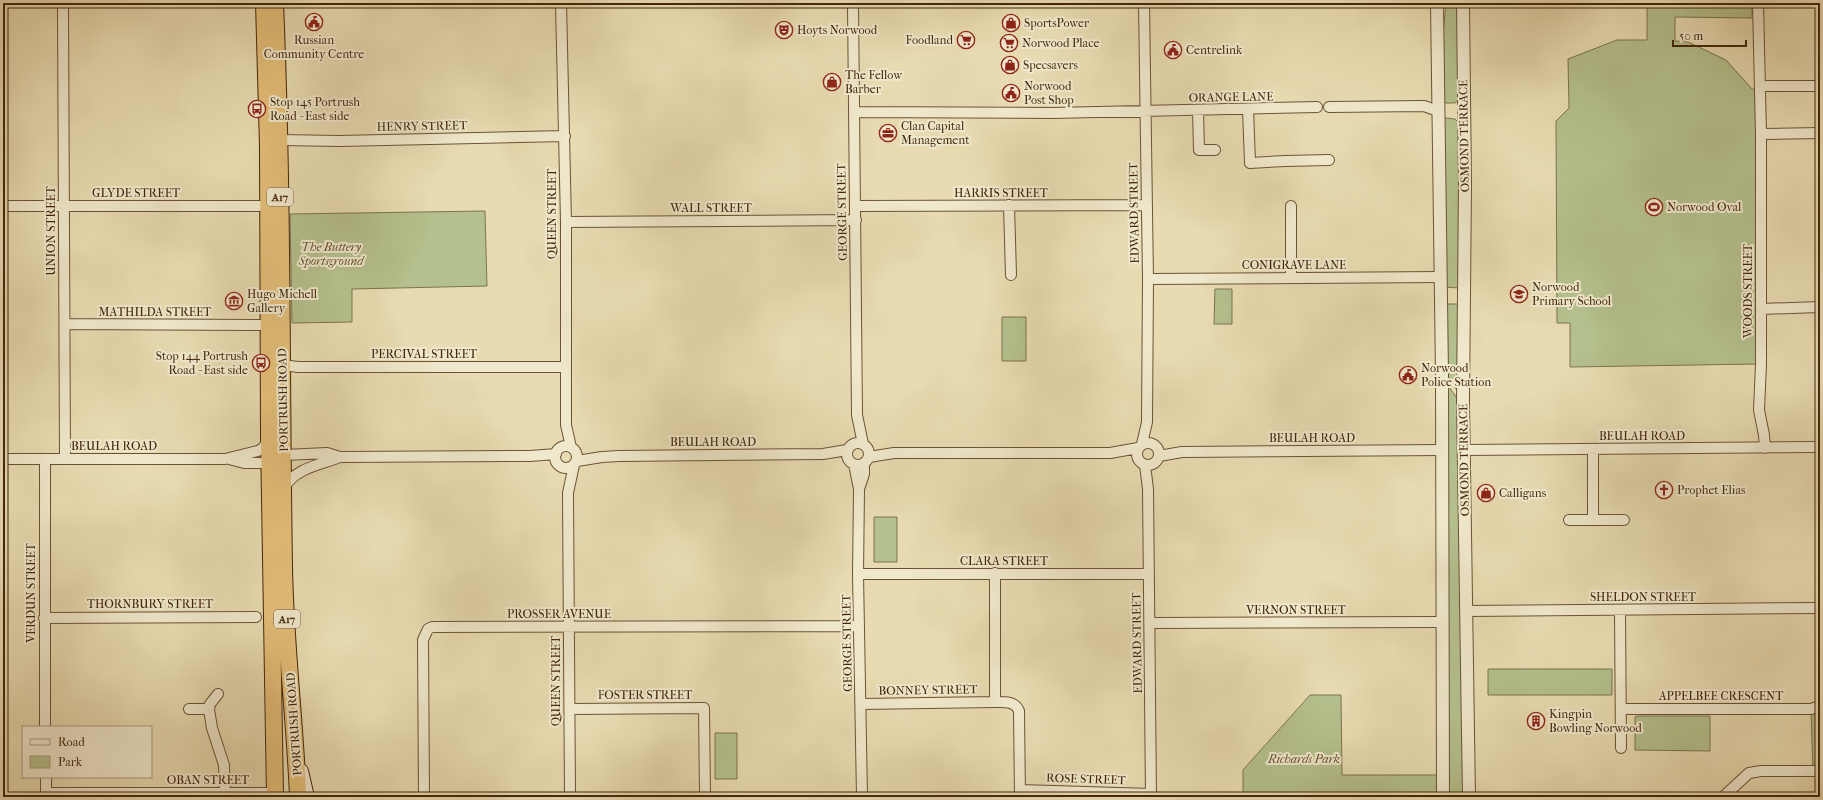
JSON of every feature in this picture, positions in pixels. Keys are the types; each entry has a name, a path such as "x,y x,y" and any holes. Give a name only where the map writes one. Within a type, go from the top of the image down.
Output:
{"highway":[{"name":"PORTRUSH ROAD","path":"264,3 270,325 269,439 275,795"},
{"name":"PORTRUSH ROAD","path":"275,3 280,140 284,568 298,797"},
{"path":"270,463 276,445 277,382 282,368"},
{"path":"271,570 277,545 277,472 284,455"}],"main road":[{"path":"296,749 307,797"}],"street":[{"name":"UNION STREET","path":"62,3 65,324 64,459"},
{"name":"QUEEN STREET","path":"561,3 566,222 565,367 568,493 570,797"},
{"name":"GEORGE STREET","path":"853,3 857,422 858,454 864,474 859,489 858,574 862,797"},
{"name":"EDWARD STREET","path":"1144,3 1148,279 1147,422 1150,623 1150,795"},
{"name":"OSMOND TERRACE","path":"1437,3 1442,450 1443,797"},
{"name":"OSMOND TERRACE","path":"1463,3 1466,611 1469,797"},
{"name":"WOODS STREET","path":"1758,3 1761,134 1761,309 1758,410 1764,435 1765,448"},
{"path":"1760,86 1820,86"},
{"path":"1329,107 1424,106 1438,110"},
{"name":"ORANGE LANE","path":"854,112 1053,113 1317,107"},
{"path":"1248,109 1250,163 1329,160"},
{"path":"1198,110 1199,150 1215,150"},
{"path":"1761,134 1820,133"},
{"name":"HENRY STREET","path":"280,140 340,141 564,136"},
{"name":"HARRIS STREET","path":"855,206 1146,205"},
{"name":"GLYDE STREET","path":"3,206 268,206"},
{"path":"1009,206 1011,275"},
{"path":"1291,206 1291,278"},
{"name":"WALL STREET","path":"566,222 856,220"},
{"name":"CONIGRAVE LANE","path":"1148,279 1440,277"},
{"path":"1761,309 1820,307"},
{"name":"MATHILDA STREET","path":"65,324 270,325"},
{"name":"PERCIVAL STREET","path":"282,368 565,367"},
{"name":"BEULAH ROAD","path":"225,459 258,451 263,448 269,439"},
{"name":"BEULAH ROAD","path":"1465,450 1820,447"},
{"name":"BEULAH ROAD","path":"284,455 327,453 340,457 602,457 823,454 839,460 858,454 1148,453 1168,448 1182,452 1442,450"},
{"path":"1593,450 1593,520"},
{"name":"BEULAH ROAD","path":"284,489 288,480 295,474 340,457"},
{"name":"BEULAH ROAD","path":"3,459 225,459 244,463 270,463"},
{"name":"VERDUN STREET","path":"45,459 45,726"},
{"path":"1569,520 1624,520"},
{"name":"CLARA STREET","path":"858,574 1149,574"},
{"path":"995,574 995,702"},
{"name":"SHELDON STREET","path":"1466,611 1820,608"},
{"path":"1620,610 1621,748"},
{"name":"THORNBURY STREET","path":"44,618 256,617"},
{"name":"VERNON STREET","path":"1150,623 1443,622"},
{"name":"PROSSER AVENUE","path":"424,797 422,640 428,629 440,627 859,626"},
{"path":"218,694 210,704 209,709 212,728 224,766 225,793"},
{"name":"BONNEY STREET","path":"861,704 995,702 1013,704 1017,706 1019,711 1020,793"},
{"name":"APPELBEE CRESCENT","path":"1621,709 1811,709 1820,706"},
{"name":"FOSTER STREET","path":"570,709 704,708 705,797"},
{"path":"189,709 209,709"},
{"path":"1723,797 1749,772 1820,771"},
{"path":"46,778 46,795"},
{"name":"OBAN STREET","path":"46,795 225,793 275,795"},
{"name":"ROSE STREET","path":"1020,793 1150,795"}],"green space":[{"path":"1446,3 1458,3 1459,99 1455,103 1446,103 1444,101 1442,44"},
{"path":"1647,3 1752,3 1752,18 1675,17 1675,41 1688,42 1726,60 1752,89 1757,89 1757,364 1570,367 1570,323 1557,323 1556,121 1569,108 1568,59 1617,40 1647,40"},
{"path":"1444,119 1455,119 1459,123 1459,288 1444,287"},
{"name":"The Buttery Sportsground","path":"485,211 487,286 352,289 352,322 292,323 290,214"},
{"path":"1215,289 1232,289 1232,324 1214,324"},
{"path":"1444,304 1459,304 1459,393 1445,374"},
{"path":"1002,317 1026,317 1026,361 1002,361"},
{"path":"1447,384 1461,404 1464,797 1449,797"},
{"path":"874,517 897,517 897,562 874,562"},
{"path":"1488,669 1612,669 1612,695 1488,695"},
{"name":"Richards Park","path":"1310,695 1341,695 1342,775 1443,775 1443,797 1243,797 1243,770"},
{"path":"1820,706 1820,771 1813,771 1811,709"},
{"path":"1710,716 1710,751 1635,750 1635,717"},
{"path":"715,733 737,733 737,779 715,779"}],"place":[{"name":"Russian Community Centre","path":"314,22"},
{"name":"SportsPower","path":"1011,23"},
{"name":"Hoyts Norwood","path":"784,30"},
{"name":"Foodland","path":"966,40"},
{"name":"Norwood Place","path":"1009,43"},
{"name":"Centrelink","path":"1173,50"},
{"name":"Specsavers","path":"1010,65"},
{"name":"The Fellow Barber","path":"832,82"},
{"name":"Norwood Post Shop","path":"1011,93"},
{"name":"Stop 145 Portrush Road - East side","path":"257,109"},
{"name":"Clan Capital Management","path":"888,133"},
{"name":"Norwood Oval","path":"1654,207"},
{"name":"Norwood Primary School","path":"1519,294"},
{"name":"Hugo Michell Gallery","path":"234,301"},
{"name":"Stop 144 Portrush Road - East side","path":"261,363"},
{"name":"Norwood Police Station","path":"1408,375"},
{"name":"Prophet Elias","path":"1664,490"},
{"name":"Calligans","path":"1486,493"},
{"name":"Kingpin Bowling Norwood","path":"1536,721"}]}
